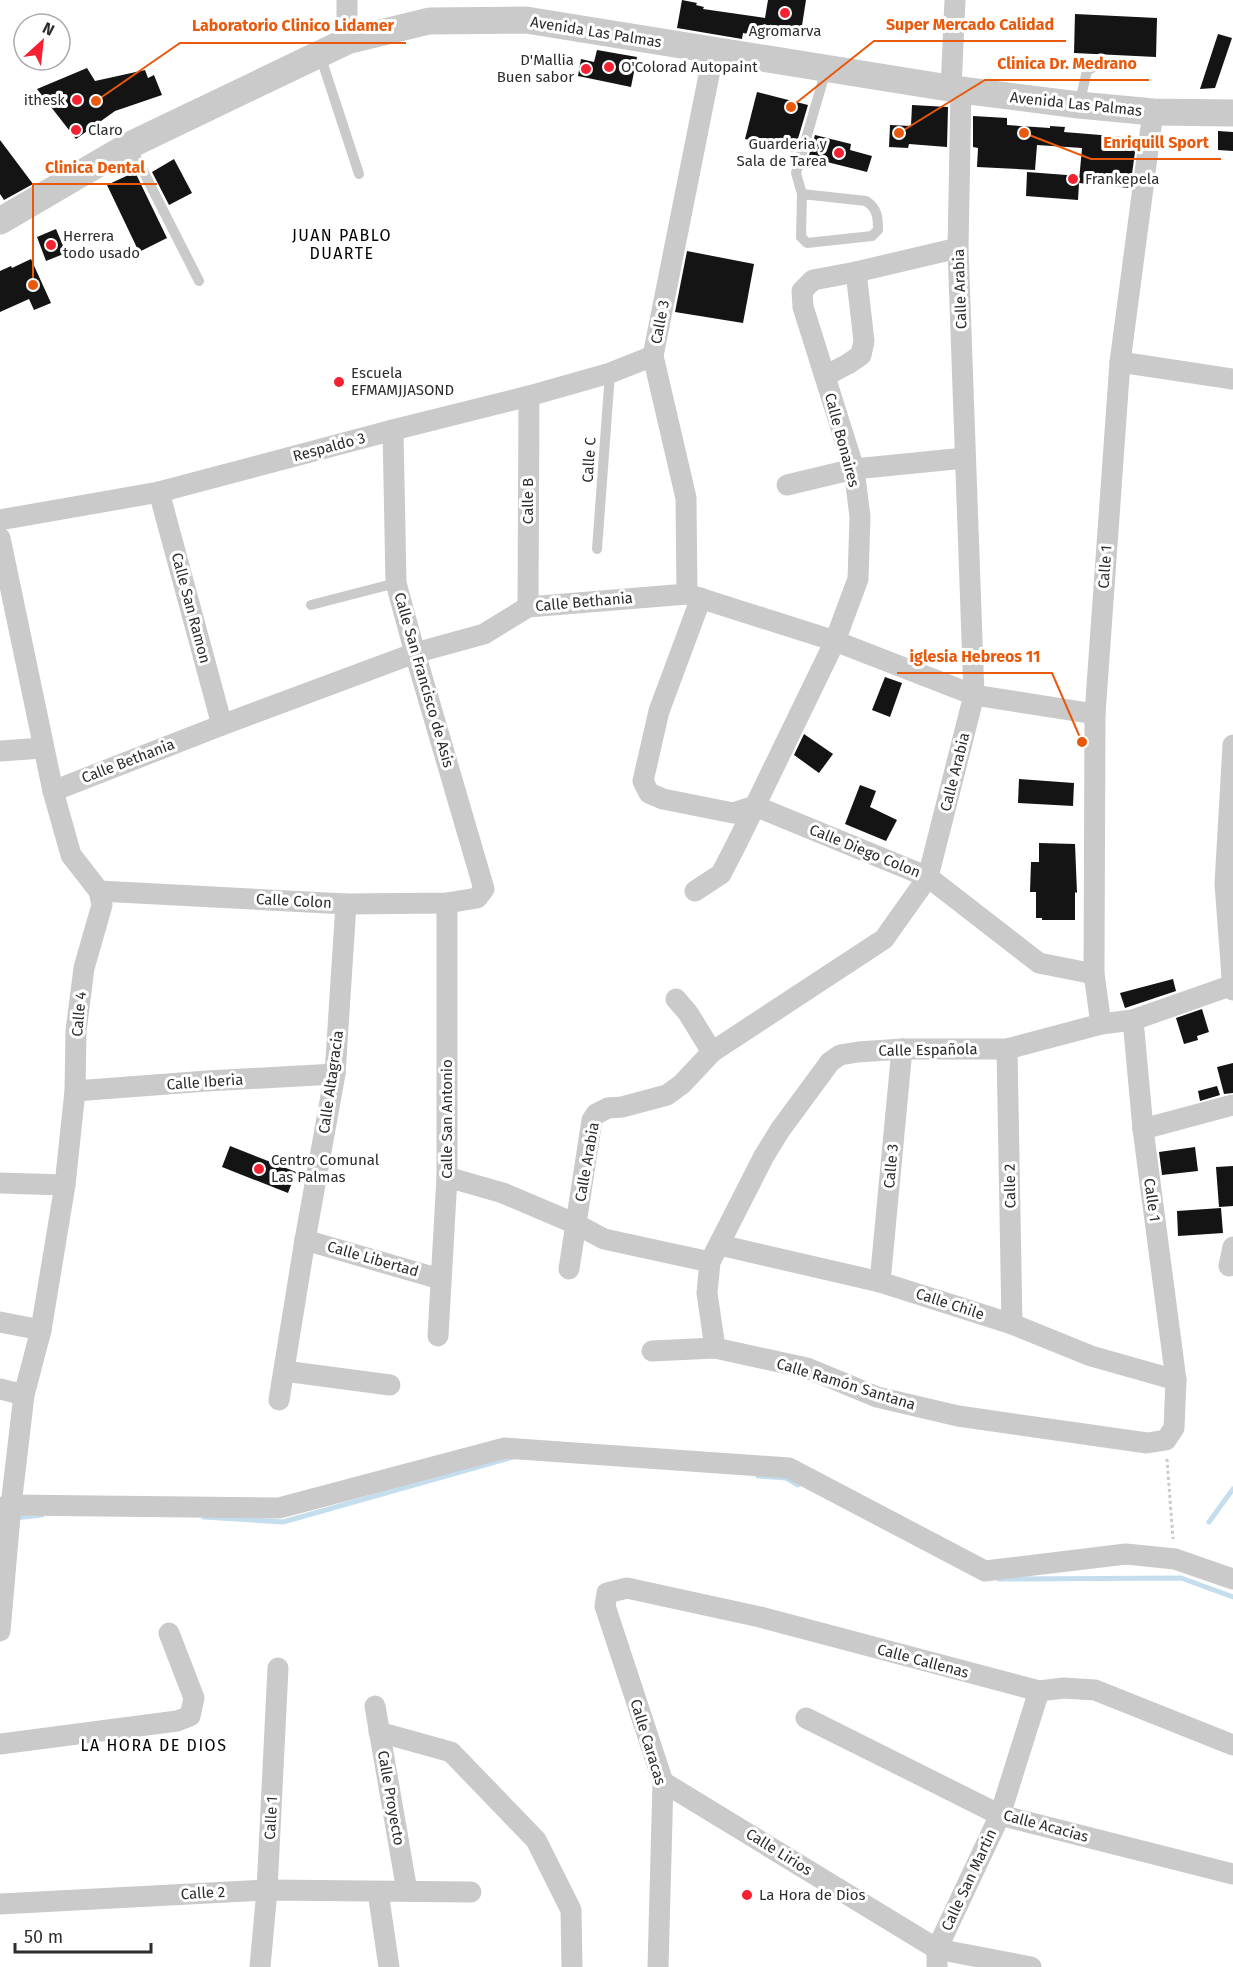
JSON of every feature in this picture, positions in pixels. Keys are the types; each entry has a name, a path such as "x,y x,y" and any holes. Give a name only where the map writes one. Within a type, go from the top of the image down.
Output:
{"street":[{"path":"347,0 347,41"},
{"name":"Calle Arabia","path":"569,1269 592,1120 596,1114 608,1108 622,1107 667,1095 682,1084 712,1052 884,939 928,876 974,695 958,248 955,0"},
{"name":"Avenida Las Palmas","path":"0,221 130,145 319,54 347,41 429,21 526,20 956,89 1079,105 1153,112 1233,111"},
{"name":"Calle 3","path":"694,596 686,498 653,356 714,50"},
{"name":"Calle 1","path":"1101,1024 1094,974 1095,714 1120,362 1153,112"},
{"name":"Calle Bonaires","path":"695,891 721,874 835,641 858,579 860,517 854,469 803,307 802,291 813,280 958,248"},
{"path":"825,376 861,356 864,341 855,272"},
{"name":"Respaldo 3","path":"0,520 159,492 529,396 610,373 653,356"},
{"path":"1120,362 1233,379"},
{"name":"Calle B","path":"528,607 529,396"},
{"name":"Calle San Francisco de Asis","path":"393,430 396,583 484,889"},
{"path":"787,484 854,469 965,458"},
{"name":"Calle San Ramon","path":"159,492 222,725"},
{"path":"0,538 43,748 71,855 99,891"},
{"path":"694,596 659,711 643,781 649,793 663,800 733,813 755,806"},
{"name":"Calle Bethania","path":"53,790 415,653 484,634 528,607 694,596 835,641 974,695 1095,714"},
{"path":"1233,745 1225,884 1233,986"},
{"path":"0,751 43,748"},
{"name":"Calle Diego Colon","path":"755,806 928,876 1039,963 1094,974"},
{"name":"Calle Colon","path":"99,891 346,904 447,903 477,898 484,889"},
{"name":"Calle 4","path":"0,1631 6,1563 6,1506 24,1395 41,1330 65,1185 75,1091 76,1031 84,968 102,905 99,891"},
{"name":"Calle San Antonio","path":"438,1336 447,1177 447,903"},
{"name":"Calle Altagracia","path":"279,1400 335,1074 346,904"},
{"name":"Calle Española","path":"715,1253 780,1130 830,1062 840,1055 902,1049 1007,1049 1101,1024 1132,1020 1233,986"},
{"path":"676,999 688,1013 712,1052"},
{"name":"Calle 1","path":"1132,1020 1143,1129 1176,1380 1174,1428 1156,1442"},
{"name":"Calle 3","path":"880,1282 902,1049"},
{"name":"Calle 2","path":"1007,1049 1012,1324"},
{"name":"Calle Iberia","path":"75,1091 335,1074"},
{"path":"1143,1129 1233,1105"},
{"name":"Calle Chile","path":"447,1177 503,1193 576,1224 604,1239 715,1253 880,1282 1012,1324 1091,1356 1176,1380"},
{"path":"0,1183 65,1185"},
{"name":"Calle Libertad","path":"305,1240 440,1279"},
{"path":"715,1253 707,1293 715,1348"},
{"path":"0,1322 41,1330"},
{"name":"Calle Ramón Santana","path":"652,1351 715,1348 807,1368 878,1397 958,1416 1156,1442"},
{"path":"284,1371 390,1385"},
{"path":"0,1389 24,1395"},
{"path":"6,1506 279,1508 505,1448 789,1468 985,1571 1126,1554 1175,1558 1233,1579"},
{"name":"Calle Callenas","path":"607,1593 627,1588 760,1617 1039,1691 1064,1688 1095,1690 1233,1744"},
{"name":"Calle Caracas","path":"607,1593 605,1606 663,1782 658,1967"},
{"path":"0,1744 177,1721 190,1716 194,1698 169,1633"},
{"name":"Calle 1","path":"260,1967 267,1890 278,1668"},
{"name":"Calle San Martin","path":"937,1958 1000,1815 1039,1691"},
{"name":"Calle Proyecto","path":"375,1706 407,1891"},
{"name":"Calle Acacias","path":"806,1718 1000,1815 1233,1874"},
{"path":"379,1732 451,1752 536,1840 571,1910 572,1967"},
{"name":"Calle Lirios","path":"663,1782 937,1958 1031,1967"},
{"name":"Calle 2","path":"0,1904 267,1890 471,1893"},
{"path":"378,1893 389,1967"}],"lane":[{"path":"319,54 359,174"},
{"path":"1079,105 1087,71 1094,67 1125,66"},
{"path":"802,194 866,201 874,206 878,217 878,230 872,236 807,243 801,237 802,194 796,173 827,67"},
{"path":"130,145 199,281"},
{"name":"Calle C","path":"597,549 610,373"},
{"path":"311,605 396,583"}],"path":[{"path":"1156,1442 1175,1558"}],"building":[{"path":"682,0 697,3 696,5 704,7 703,9 765,18 768,0 806,0 801,32 772,27 770,38 743,33 742,39 677,28"},
{"path":"1075,14 1157,18 1156,57 1074,53"},
{"path":"1218,34 1232,38 1215,88 1200,89"},
{"path":"597,50 637,57 631,87 578,76 581,59 594,62"},
{"name":"ithesk","path":"87,68 95,81 145,70 148,78 154,75 162,95 115,111 76,139 37,89"},
{"path":"757,92 808,105 794,152 745,139"},
{"path":"912,105 948,107 947,147 909,144 908,148 889,147 890,125 911,126"},
{"path":"973,116 1007,118 1007,125 1065,127 1064,132 1137,138 1130,188 1079,183 1078,200 1026,196 1027,172 1079,176 1082,148 1037,145 1035,170 977,167 978,148 973,147"},
{"path":"1218,131 1233,132 1233,151 1218,150"},
{"name":"Guarderia y Sala de Tarea","path":"815,135 851,144 850,150 872,156 867,172 815,159 809,155"},
{"path":"0,140 33,184 4,200 0,194"},
{"path":"174,159 192,193 169,205 152,172"},
{"path":"135,172 167,238 139,252 107,185"},
{"name":"Herrera todo usado","path":"56,229 66,253 46,261 37,237"},
{"path":"687,251 754,264 743,323 675,312"},
{"path":"31,259 51,303 34,310 29,299 0,312 0,271"},
{"path":"885,677 902,683 890,717 872,710"},
{"path":"804,734 833,754 819,773 794,755"},
{"path":"1019,779 1074,783 1073,806 1018,803"},
{"path":"860,785 876,791 870,807 897,820 886,841 845,824"},
{"path":"1039,843 1075,844 1077,893 1075,892 1075,920 1036,918 1036,892 1030,892 1031,862 1039,862"},
{"path":"1173,979 1176,991 1125,1008 1120,993"},
{"path":"1202,1009 1209,1032 1197,1036 1198,1040 1184,1044 1176,1018"},
{"path":"1233,1063 1233,1093 1224,1094 1217,1067"},
{"path":"1217,1086 1220,1095 1200,1101 1198,1091"},
{"name":"Centro Comunal Las Palmas","path":"230,1146 296,1172 288,1193 222,1167"},
{"path":"1195,1147 1198,1171 1162,1175 1159,1152"},
{"path":"1233,1166 1233,1206 1219,1207 1216,1167"},
{"path":"1221,1208 1223,1233 1178,1236 1177,1211"}],"waterway":[{"path":"204,1517 283,1522 513,1457"},
{"path":"758,1476 786,1478 798,1485"},
{"path":"1209,1522 1233,1489"},
{"path":"15,1518 42,1515"},
{"path":"998,1579 1181,1578 1233,1597"}],"place":[{"name":"Agromarva","path":"785,13"},
{"name":"O'Colorad Autopaint","path":"609,67"},
{"name":"D'Mallia Buen sabor","path":"586,69"},
{"name":"ithesk","path":"77,100"},
{"name":"Laboratorio Clinico Lidamer","path":"96,101"},
{"name":"Super Mercado Calidad","path":"791,107"},
{"name":"Claro","path":"76,130"},
{"name":"Clinica Dr. Medrano","path":"899,133"},
{"name":"Enriquill Sport","path":"1024,133"},
{"name":"Guarderia y Sala de Tarea","path":"839,153"},
{"name":"Frankepela","path":"1073,179"},
{"name":"Herrera todo usado","path":"51,245"},
{"name":"Clinica Dental","path":"33,285"},
{"name":"Escuela EFMAMJJASOND","path":"339,382"},
{"name":"iglesia Hebreos 11","path":"1082,742"},
{"name":"Centro Comunal Las Palmas","path":"259,1169"},
{"name":"La Hora de Dios","path":"747,1895"}],"district":[{"name":"JUAN PABLO DUARTE","path":"342,244"},
{"name":"LA HORA DE DIOS","path":"154,1745"}]}
